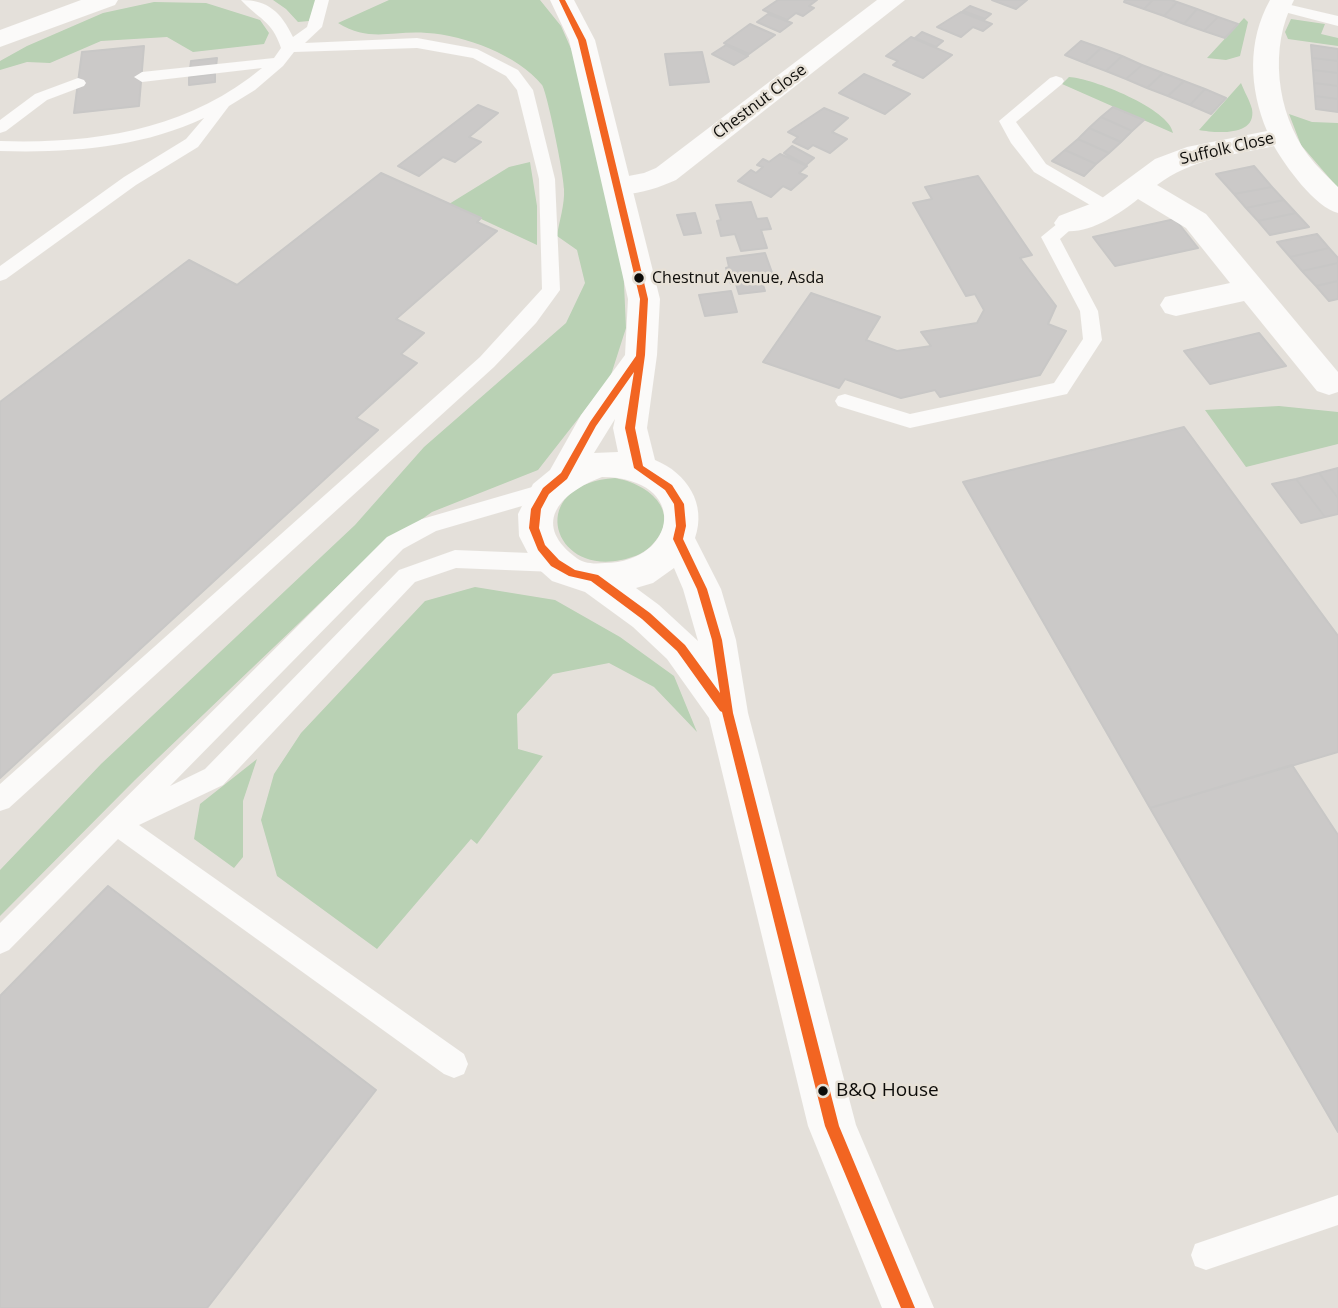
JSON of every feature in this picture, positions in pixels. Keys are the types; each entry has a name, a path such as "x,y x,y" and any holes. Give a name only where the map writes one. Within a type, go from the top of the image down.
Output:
{"street":[{"path":"0,30 40,0"},
{"path":"0,39 106,0"},
{"path":"562,0 582,40 644,299 641,355 630,428 639,468"},
{"name":"Chestnut Close","path":"618,186 650,181 666,174 893,0"},
{"path":"1280,3 1265,47 1265,74 1282,136 1295,158 1338,204"},
{"name":"Suffolk Close","path":"1069,223 1108,208 1165,165 1187,156 1282,136"},
{"path":"1137,186 1196,221 1329,383"},
{"path":"1176,305 1251,289"},
{"path":"555,484 600,464 639,468 657,477 671,489 680,505 682,522 678,539 666,557 646,571 621,578 594,578 573,573 555,563 541,547 534,528 536,509 641,355"},
{"path":"678,539 702,589 713,627 728,713 832,1126 908,1308"},
{"path":"594,578 646,616 681,648 728,713"}],"lane":[{"path":"248,0 272,15 283,29 289,48"},
{"path":"0,146 57,147 111,142 193,118 229,100 279,62 289,48 314,29 322,0"},
{"path":"1280,3 1338,21"},
{"path":"0,800 486,362 529,318 551,290 547,179 525,90 512,73 477,54 417,43 289,48"},
{"path":"142,77 279,62"},
{"path":"1056,81 1007,121 1017,139 1040,167 1108,208"},
{"path":"0,128 41,97 78,83"},
{"path":"0,275 130,181 192,143 229,100"},
{"path":"845,401 911,421 1060,389 1093,340 1090,311 1050,237 1069,223"},
{"path":"0,941 395,542 429,525 555,484"},
{"path":"116,823 214,777 407,576 455,559 555,563"},
{"path":"116,823 454,1064"},
{"path":"1206,1255 1338,1210"}],"green space":[{"path":"273,0 316,0 309,21 298,22"},
{"path":"389,0 540,0 561,26 580,69 623,262 626,328 610,378 538,470 432,512 367,558 135,780 0,916 0,870 101,764 355,525 424,447 566,323 585,283 577,250 557,236 564,189 551,117 542,85 519,64 473,42 427,33 361,33 338,23"},
{"path":"154,2 206,3 260,20 269,33 264,44 193,52 167,37 101,41 50,63 27,62 0,70 0,61 27,46 103,13"},
{"path":"1244,18 1248,22 1240,56 1226,60 1207,58"},
{"path":"1291,19 1325,24 1321,34 1338,38 1338,46 1288,39 1285,32"},
{"path":"1069,77 1095,83 1129,96 1159,114 1169,124 1173,133 1062,84"},
{"path":"1241,83 1252,109 1252,118 1248,125 1242,129 1224,132 1199,130"},
{"path":"1289,114 1312,122 1338,123 1338,188 1301,145"},
{"path":"530,162 537,206 537,245 449,204 509,167"},
{"path":"1279,406 1338,412 1338,444 1246,467 1205,410"},
{"path":"615,478 628,481 651,494 664,512 664,523 660,535 650,547 637,555 621,560 597,561 578,554 564,542 558,527 559,511 568,495 587,484"},
{"path":"475,587 555,600 620,637 674,676 697,732 654,687 609,663 553,674 517,714 518,749 543,756 477,844 471,839 377,949 277,876 261,820 274,774 301,733 425,601"},
{"path":"257,759 243,801 243,857 234,868 194,839 200,804"}],"building":[{"path":"778,0 817,0 809,6 814,8 803,16 796,13 787,20 763,10"},
{"path":"992,0 1027,0 1016,9"},
{"path":"1153,0 1144,9 1124,2"},
{"path":"1153,0 1177,2 1164,16 1144,9"},
{"path":"1177,2 1197,9 1184,24 1164,16"},
{"path":"970,6 991,14 985,19 963,11"},
{"path":"1197,9 1218,17 1204,31 1184,24"},
{"path":"961,12 992,24 983,31 973,27 961,37 937,27"},
{"path":"768,14 792,23 780,32 757,22"},
{"path":"1218,17 1238,24 1225,38 1204,31"},
{"path":"750,24 775,35 749,54 724,43"},
{"path":"922,32 943,41 936,47 915,38"},
{"path":"911,37 952,55 923,78 893,65 898,61 886,56"},
{"path":"1081,41 1101,48 1085,63 1065,55"},
{"path":"726,45 748,56 734,65 712,54"},
{"path":"1311,45 1338,49 1338,61 1312,58"},
{"path":"144,46 139,106 74,113 82,52"},
{"path":"1101,48 1122,56 1106,71 1085,63"},
{"path":"702,52 709,82 670,85 665,54"},
{"path":"1122,56 1142,65 1126,79 1106,71"},
{"path":"217,58 216,67 190,69 191,61"},
{"path":"1312,58 1338,61 1338,73 1313,70"},
{"path":"1142,65 1163,73 1147,88 1126,79"},
{"path":"1313,70 1338,73 1338,86 1314,83"},
{"path":"1163,73 1184,81 1168,96 1147,88"},
{"path":"215,74 215,82 189,85 189,77"},
{"path":"864,74 910,94 885,114 839,93"},
{"path":"1184,81 1205,89 1190,105 1168,96"},
{"path":"1314,83 1338,86 1338,99 1315,96"},
{"path":"1205,89 1226,98 1211,114 1190,105"},
{"path":"1315,96 1338,99 1338,112 1316,109"},
{"path":"478,105 498,113 469,137 481,142 455,162 443,157 419,176 398,166"},
{"path":"1113,107 1144,120 1132,131 1101,117"},
{"path":"824,108 848,118 832,132 847,139 830,153 813,145 808,149 793,142 798,137 788,132"},
{"path":"1101,117 1132,131 1121,142 1089,128"},
{"path":"1089,128 1121,142 1109,153 1078,139"},
{"path":"1078,139 1109,153 1096,164 1065,150"},
{"path":"792,146 814,158 806,165 784,153"},
{"path":"1065,150 1096,164 1084,176 1052,161"},
{"path":"780,154 807,166 799,173 807,176 791,190 783,186 771,197 738,181 751,170 756,173 763,167 757,165 763,159 769,162"},
{"path":"1254,166 1272,187 1234,194 1216,174"},
{"path":"381,173 481,218 477,222 497,231 396,319 424,333 401,354 417,363 356,418 378,430 0,778 0,402 189,260 237,285"},
{"path":"978,176 1032,255 1020,258 1056,306 1048,324 1066,331 1040,375 940,397 935,390 901,398 845,379 839,388 763,362 811,293 880,317 866,340 897,351 931,346 921,332 977,323 984,310 975,294 966,296 913,203 932,199 925,187"},
{"path":"1272,187 1284,200 1246,208 1234,194"},
{"path":"1284,200 1296,213 1258,221 1246,208"},
{"path":"751,202 757,219 767,218 771,229 761,230 767,248 741,251 735,234 721,236 717,221 721,220 716,205"},
{"path":"695,213 701,233 684,235 677,215"},
{"path":"1296,213 1309,227 1270,235 1258,221"},
{"path":"1175,219 1198,248 1115,266 1093,237"},
{"path":"1317,234 1329,248 1290,257 1277,242"},
{"path":"1329,248 1338,258 1338,263 1302,271 1290,257"},
{"path":"765,253 775,281 762,282 765,291 739,294 736,284 731,284 726,268 729,267 727,258"},
{"path":"1338,263 1338,281 1316,286 1302,271"},
{"path":"1338,281 1338,299 1329,301 1316,286"},
{"path":"731,291 737,312 705,316 699,295"},
{"path":"1259,333 1286,366 1210,384 1184,351"},
{"path":"1184,427 1338,636 1338,752 1150,808 963,482"},
{"path":"1338,468 1338,498 1319,473"},
{"path":"1319,473 1338,498 1338,514 1325,517 1296,479"},
{"path":"1296,479 1325,517 1301,523 1272,484"},
{"path":"1292,765 1338,835 1338,1132 1150,808"},
{"path":"108,886 376,1090 207,1308 0,1308 0,996"}],"transit line":[{"path":"562,0 582,40 644,299 641,355 630,428 639,468 668,487 679,504 681,526 678,539 702,589 717,640 728,713 832,1126 908,1308"},
{"path":"639,358 593,424 564,476 546,491 536,509 534,528 541,547 555,563 573,573 594,578 646,616 681,648 724,708"}],"place":[{"name":"Chestnut Avenue, Asda","path":"639,278"},
{"name":"B&Q House","path":"823,1091"}]}
